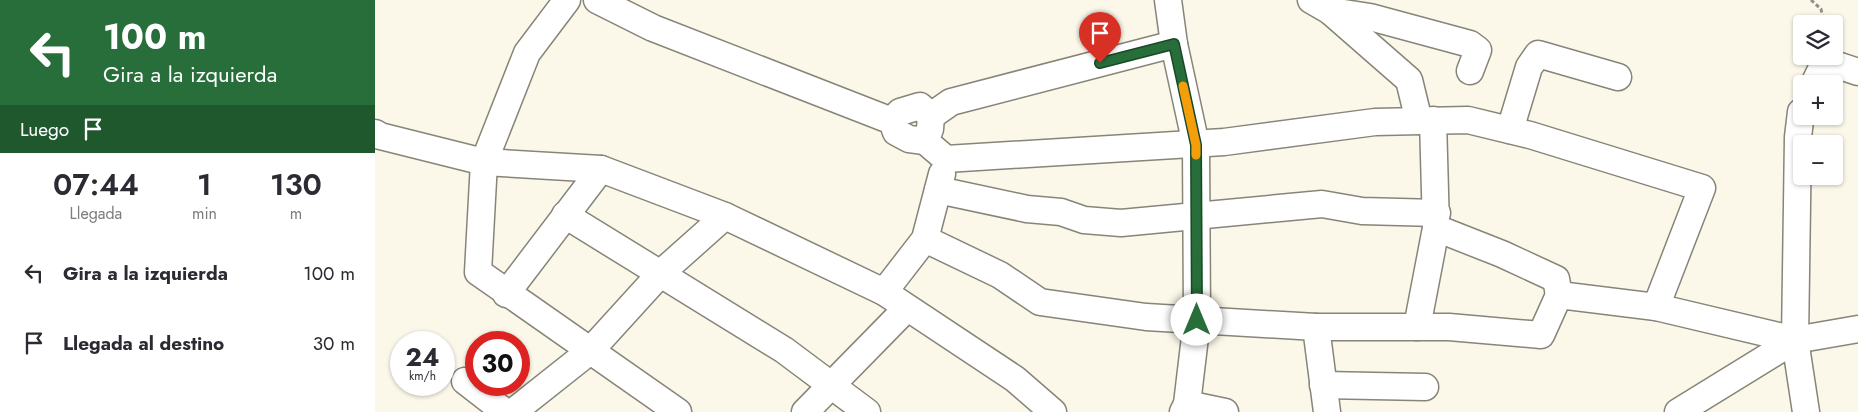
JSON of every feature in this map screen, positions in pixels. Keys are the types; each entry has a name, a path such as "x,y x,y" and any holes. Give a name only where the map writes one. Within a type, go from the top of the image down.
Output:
{"street":[{"path":"567,0 527,53 484,162 478,272 506,294 677,412"},
{"path":"597,0 653,28 892,121 896,132 909,138 925,141 946,159 1196,145 1375,122 1468,120 1510,130 1702,188 1656,307"},
{"path":"1168,0 1174,44 1196,145 1197,320 1185,408 1225,412"},
{"path":"1320,6 1370,16 1470,44 1478,50 1470,70"},
{"path":"1320,6 1409,80 1426,121 1437,220 1417,327"},
{"path":"931,116 951,102 1174,44"},
{"path":"1510,130 1529,67 1537,54 1618,77"},
{"path":"1821,67 1858,72"},
{"path":"892,121 900,112 920,106 931,116"},
{"path":"925,141 930,129 931,116"},
{"path":"1800,125 1795,340 1806,412"},
{"path":"375,133 380,136 484,162 601,169 725,216 885,292 1015,380 1053,412"},
{"path":"885,292 925,239 946,159"},
{"path":"506,294 601,169"},
{"path":"925,239 1000,276 1040,302 1146,317 1316,326 1449,327 1541,335 1559,295 1556,279 1437,220 1322,204 1112,222 1085,220 1061,212 1027,209 938,190"},
{"path":"565,215 784,350 867,412"},
{"path":"513,412 590,351 661,273 725,216"},
{"path":"1559,295 1656,307 1795,340 1858,328"},
{"path":"805,412 907,308"},
{"path":"1316,326 1327,412"},
{"path":"1677,412 1713,403 1795,340"},
{"path":"1323,385 1425,387"},
{"path":"484,396 505,412"}],"path":[{"path":"1811,0 1821,9 1822,15"}],"slow traffic":[{"path":"1183,86 1196,145 1196,155"}],"route":[{"path":"1100,63 1174,44 1196,145 1197,320"}]}
